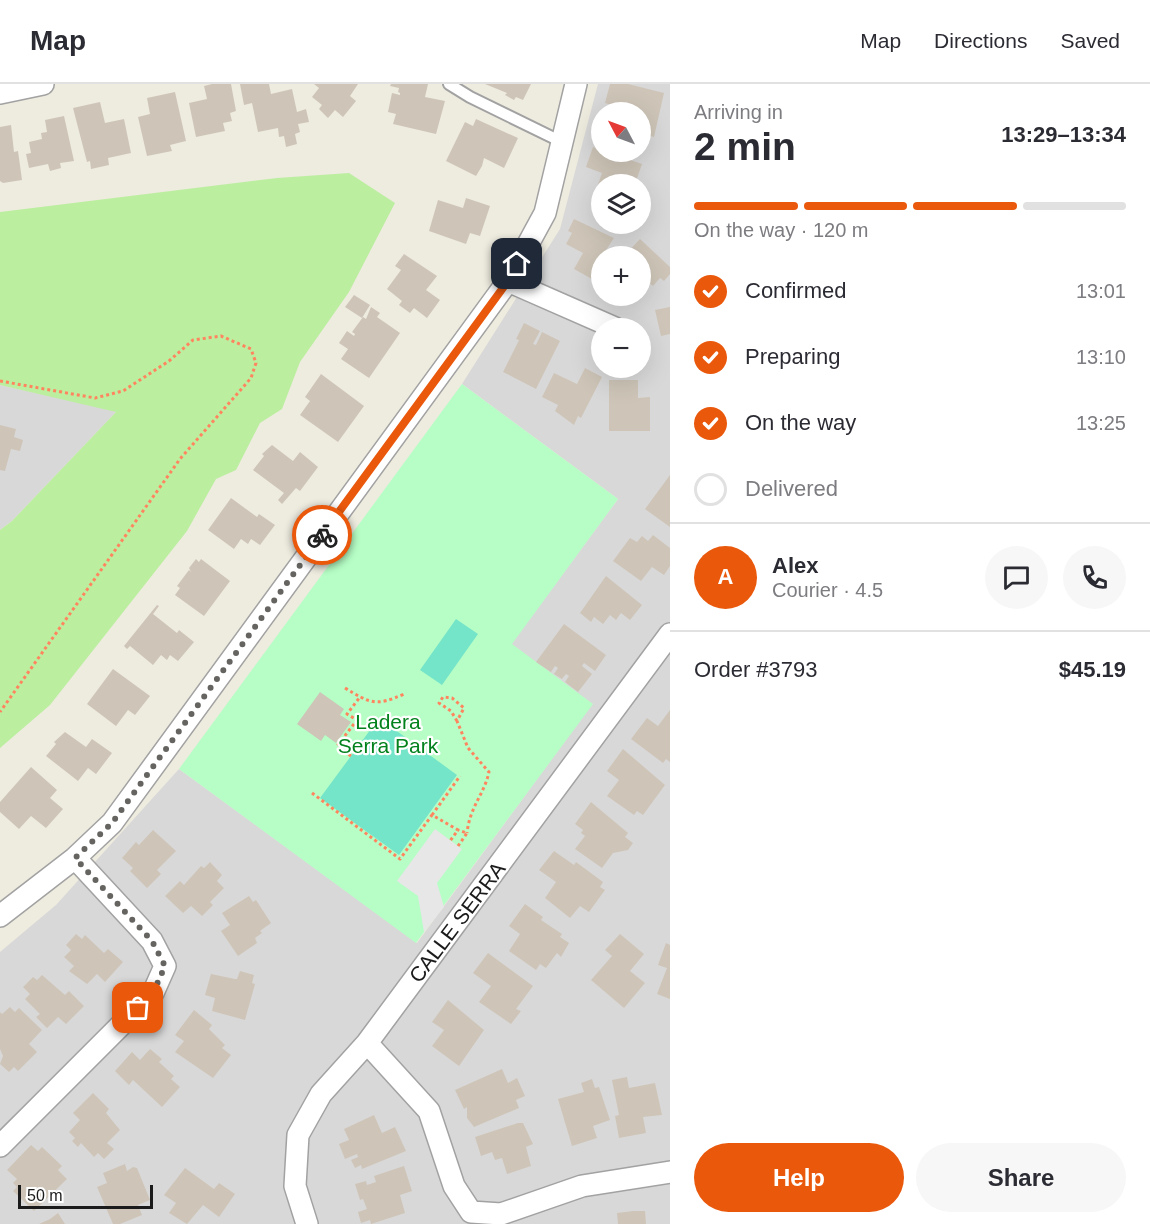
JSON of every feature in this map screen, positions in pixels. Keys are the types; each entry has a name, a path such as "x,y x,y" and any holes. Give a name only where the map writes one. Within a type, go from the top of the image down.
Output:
{"street":[{"path":"0,93 43,84"},
{"path":"0,916 75,858 112,823 508,281 544,213 576,84"},
{"path":"508,281 592,318"},
{"name":"CALLE SERRA","path":"307,1224 295,1186 298,1135 321,1095 367,1043 670,634"},
{"path":"0,1146 153,993 165,966 152,941 75,858"},
{"path":"367,1043 429,1111 454,1186 471,1212 501,1214 582,1186 670,1172"}],"lane":[{"path":"449,84 470,98 562,142"}],"path":[{"path":"0,381 95,398 123,391 169,361 194,340 221,336 251,349 256,363 251,378 180,459 0,712"},
{"path":"345,688 375,703 404,694"},
{"path":"351,756 337,747 357,720 347,714 360,697"},
{"path":"458,721 464,708 452,698 443,697 439,703 451,711 458,721 468,748 489,772 487,781 470,811 467,833 458,846"},
{"path":"312,793 400,859 460,776"},
{"path":"432,815 467,833"},
{"path":"450,841 458,830"}],"shaded area":[{"path":"598,84 670,84 670,1224 0,1224 0,952 56,905 179,769 417,943 592,704 511,644 618,499 462,384 560,229 591,111 591,162 651,162 651,102 593,102"},
{"path":"0,385 117,411 12,521 0,530"},
{"path":"435,829 462,849 437,883 444,907 424,932 418,896 397,881"}],"green space":[{"path":"349,173 395,203 349,292 300,362 282,409 260,423 236,470 216,479 187,531 50,705 0,748 0,530 12,521 116,412 0,385 0,212 277,178"},
{"name":"Ladera Serra Park","path":"462,384 618,499 512,644 593,704 416,943 179,769"},
{"path":"456,619 478,634 442,685 420,670"},
{"path":"379,718 457,775 399,855 320,798"}],"building":[{"path":"231,84 236,111 230,113 232,121 223,123 225,131 196,137 189,103 207,99 204,86"},
{"path":"240,84 269,84 271,94 292,89 297,112 306,109 309,122 298,124 300,132 295,134 297,144 286,147 284,136 279,137 278,128 258,132 252,103 244,105"},
{"path":"314,84 358,84 350,96 356,101 343,117 335,110 328,118 319,109 322,105 312,97 319,88"},
{"path":"391,84 428,84 425,97 445,101 436,134 393,124 396,114 388,112 392,93 400,95 400,93 399,88 390,86"},
{"path":"485,84 531,84 523,100 516,97 514,100 505,95 507,93"},
{"path":"610,84 628,84 664,93 654,137 651,136 651,102 605,102"},
{"path":"175,92 186,141 170,145 172,151 147,156 138,117 150,114 147,98"},
{"path":"100,102 105,123 124,119 131,153 108,158 109,165 91,169 90,161 87,162 73,108"},
{"path":"64,116 74,161 60,163 61,168 50,171 48,164 29,168 26,154 31,153 29,142 42,139 41,133 47,132 45,120"},
{"path":"476,119 518,138 504,168 484,158 476,176 446,161 465,122 473,126"},
{"path":"11,125 14,152 18,151 22,180 3,183 0,181 0,127"},
{"path":"591,153 591,162 642,164 638,174 602,174 586,167"},
{"path":"466,198 490,206 480,236 470,233 466,244 429,231 438,200 463,208"},
{"path":"574,219 591,227 591,234 606,234 614,238 609,246 591,246 591,278 574,269 583,253 566,244 572,233 568,231"},
{"path":"640,239 648,246 633,246"},
{"path":"651,249 670,267 670,274 664,281 660,278 653,286 651,284"},
{"path":"404,254 437,276 426,290 440,300 427,318 414,308 410,313 399,305 402,301 387,289 401,270 395,266"},
{"path":"354,295 370,305 362,318 345,307"},
{"path":"371,307 380,313 377,317 400,333 369,378 341,359 348,349 339,343 347,331 354,336 352,332 363,317 366,319"},
{"path":"670,307 670,334 661,336 655,310"},
{"path":"524,323 540,331 533,344 536,345 542,332 560,341 536,389 503,372 519,340 516,339"},
{"path":"585,368 591,371 591,378 601,378 581,418 578,416 574,425 555,411 558,405 542,397 554,373 577,384"},
{"path":"321,374 364,406 338,442 300,415 310,401 305,397"},
{"path":"609,380 638,380 638,398 650,397 650,431 609,431"},
{"path":"0,425 16,429 14,437 23,440 20,451 11,449 5,471 0,470"},
{"path":"272,445 293,461 300,452 318,467 300,491 296,488 282,504 278,500 284,493 253,470 264,456 262,454"},
{"path":"670,475 670,527 645,509"},
{"path":"231,498 257,517 259,514 275,525 260,545 251,539 248,544 241,539 234,549 208,530"},
{"path":"653,535 670,548 670,566 664,575 652,567 641,581 613,561 630,538 637,542 642,536 648,541"},
{"path":"196,559 199,562 201,559 230,581 204,616 175,595 180,588 177,586 189,570 191,572 189,568"},
{"path":"606,576 642,605 630,620 621,613 616,620 610,615 603,624 594,617 591,622 580,613"},
{"path":"157,605 159,606 153,614 177,633 179,630 194,642 178,661 170,655 167,660 161,655 153,665 130,646 127,649 124,646"},
{"path":"564,624 606,655 595,671 584,663 582,666 592,674 578,692 565,682 569,676 566,674 562,679 554,674 558,668 555,666 551,672 536,662"},
{"path":"113,669 150,696 135,715 128,710 116,726 87,704"},
{"path":"320,692 344,709 340,715 351,722 336,743 325,735 321,741 297,724"},
{"path":"670,710 670,762 666,759 663,763 631,739 647,718 658,726"},
{"path":"65,732 86,747 92,739 112,753 96,774 88,768 78,781 46,756 56,744 54,742"},
{"path":"623,749 665,785 643,815 637,811 634,815 607,796 619,780 607,771"},
{"path":"31,767 57,790 50,798 63,809 46,828 31,816 19,829 0,812 0,802"},
{"path":"591,802 628,833 625,837 633,843 628,850 613,853 602,868 575,849 585,836 581,833 583,830 575,824"},
{"path":"153,830 176,851 157,870 161,874 147,888 130,871 133,868 122,858 136,842 139,845"},
{"path":"554,851 574,865 576,862 603,882 600,887 605,890 589,912 580,906 570,918 545,898 556,882 539,870"},
{"path":"210,862 222,875 217,881 224,888 210,902 213,905 202,916 191,906 183,913 165,896 180,881 184,885 201,866 204,868"},
{"path":"249,896 253,902 256,900 271,923 255,938 257,943 238,956 221,931 230,925 222,913"},
{"path":"525,904 543,917 541,920 562,934 560,937 569,943 561,957 557,953 546,968 540,964 536,970 509,951 520,934 509,926"},
{"path":"76,934 82,939 85,935 104,953 108,949 123,962 105,982 97,974 87,984 69,971 74,966 64,957 71,950 66,945"},
{"path":"620,934 644,954 630,971 645,983 624,1008 591,980 612,956 605,950"},
{"path":"666,943 670,945 670,999 657,994 667,968 658,965"},
{"path":"488,953 533,986 516,1009 521,1011 511,1024 479,1002 491,986 473,973"},
{"path":"240,971 254,975 252,983 255,984 245,1020 212,1011 215,998 205,995 211,974 237,979"},
{"path":"42,975 65,995 69,991 84,1006 66,1024 58,1017 47,1028 36,1017 40,1014 25,999 30,994 23,987 33,977 37,980"},
{"path":"448,1000 484,1030 459,1066 432,1046 444,1030 432,1022"},
{"path":"10,1007 15,1012 19,1008 42,1030 29,1044 37,1052 18,1071 14,1067 9,1072 0,1064 3,1056 0,1049 0,1012 2,1014"},
{"path":"194,1010 212,1025 209,1029 225,1045 222,1048 231,1055 213,1078 175,1052 184,1041 175,1035"},
{"path":"150,1049 162,1059 159,1062 174,1076 171,1079 180,1087 162,1107 133,1080 129,1085 115,1071 132,1052 140,1060"},
{"path":"502,1069 508,1083 517,1078 525,1096 516,1100 519,1108 474,1127 467,1118 467,1107 464,1109 455,1090"},
{"path":"627,1077 629,1088 655,1083 662,1115 643,1117 646,1133 619,1138 615,1116 619,1115 612,1080"},
{"path":"592,1079 595,1088 599,1087 610,1120 593,1126 597,1138 572,1146 558,1099 584,1092 581,1083"},
{"path":"93,1093 109,1109 106,1113 120,1130 107,1143 114,1149 104,1159 98,1153 94,1157 81,1143 78,1147 72,1141 75,1138 69,1132 80,1120 73,1113"},
{"path":"374,1115 382,1133 395,1127 406,1151 362,1169 361,1165 355,1168 351,1160 358,1157 357,1154 345,1159 339,1144 349,1140 344,1129"},
{"path":"523,1123 533,1144 526,1147 531,1166 507,1174 502,1158 495,1160 492,1152 481,1156 475,1137"},
{"path":"31,1145 38,1151 42,1147 62,1166 58,1170 67,1179 34,1211 13,1191 17,1187 13,1183 17,1179 7,1170"},
{"path":"125,1164 127,1171 133,1167 137,1168 150,1200 138,1205 142,1215 120,1224 113,1224 97,1187 107,1183 103,1173"},
{"path":"404,1166 412,1191 400,1195 405,1213 371,1224 370,1220 361,1223 358,1212 367,1209 363,1199 360,1200 355,1184 366,1181 367,1185 376,1182 374,1176"},
{"path":"185,1168 214,1189 219,1183 235,1194 219,1217 203,1205 187,1224 169,1213 176,1203 164,1195"},
{"path":"645,1211 646,1224 618,1224 617,1213"},
{"path":"58,1213 65,1224 39,1224 50,1219"}],"way so far":[{"path":"138,1008 153,993 165,966 152,941 75,858 112,823 322,535"}],"route":[{"path":"322,535 508,281 517,264"}]}
